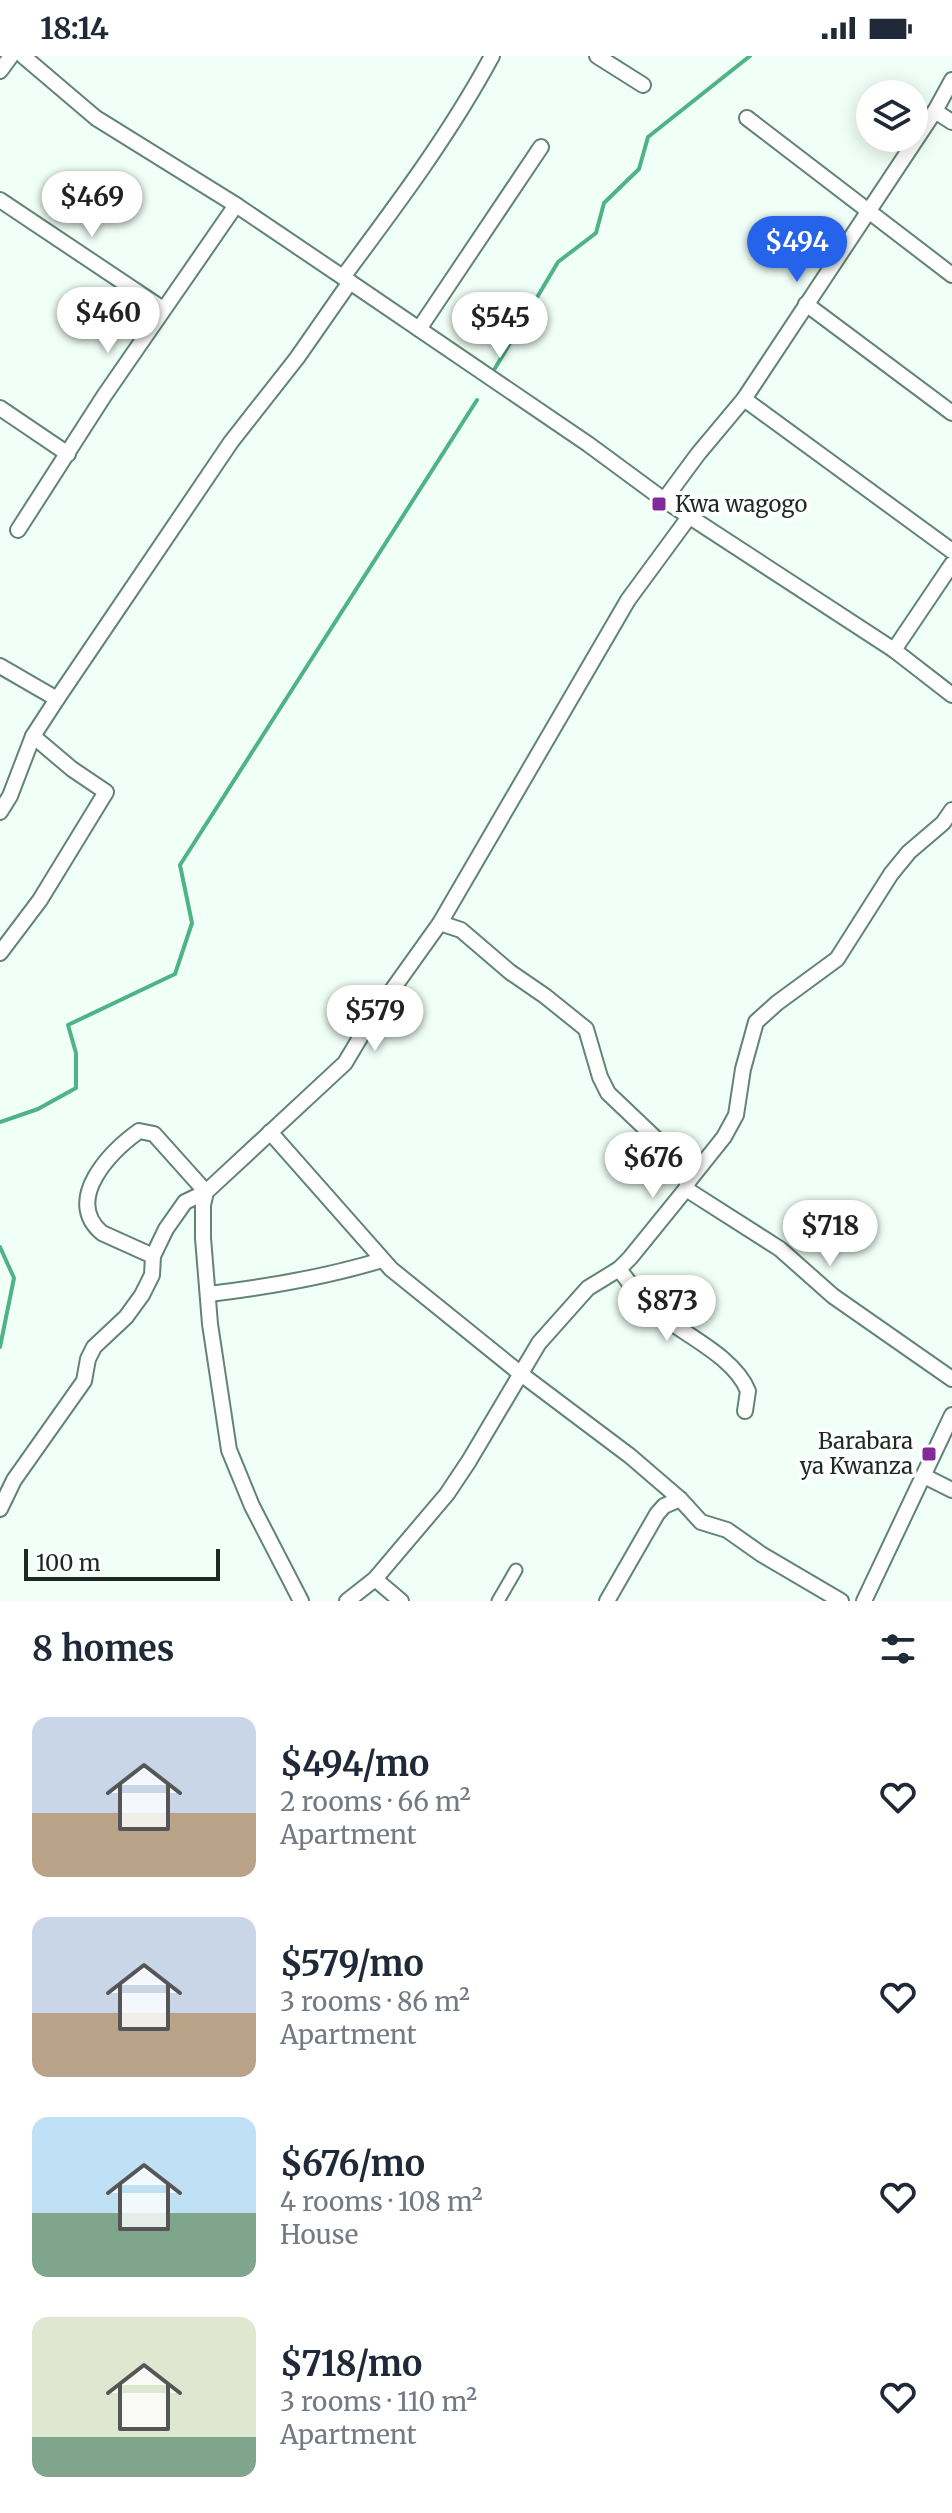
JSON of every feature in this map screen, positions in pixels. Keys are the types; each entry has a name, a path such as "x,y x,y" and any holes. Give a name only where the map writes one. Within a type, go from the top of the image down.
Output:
{"street":[{"path":"0,71 11,56"},
{"path":"23,56 96,118 236,205 689,517 894,650 952,695"},
{"path":"0,812 10,796 33,736 57,699 231,442 297,358 474,90 492,56"},
{"path":"597,56 643,85"},
{"path":"664,500 744,399 935,111 952,80"},
{"path":"935,111 952,122"},
{"path":"747,118 952,275"},
{"path":"419,329 541,147"},
{"path":"0,200 163,309"},
{"path":"18,530 163,309 236,205"},
{"path":"806,304 952,413"},
{"path":"744,399 952,551"},
{"path":"0,408 68,454"},
{"path":"0,1509 14,1480 84,1381 94,1347 126,1317 142,1295 152,1275 153,1256 166,1229 185,1202 206,1192 345,1063 370,1021 440,923 612,627 689,517"},
{"path":"894,650 952,564"},
{"path":"0,666 57,699"},
{"path":"0,953 40,900 106,792 72,769 33,736"},
{"path":"347,1601 375,1579 447,1494 539,1343 595,1283 619,1269 724,1137 736,1115 743,1069 756,1022 837,959 891,874 909,852 943,823 952,810"},
{"path":"440,923 461,930 510,972 586,1029 608,1093 669,1151 687,1186 780,1249 833,1296 952,1379"},
{"path":"153,1256 102,1233 95,1227 87,1208 87,1193 92,1182 122,1143 139,1131 154,1134 206,1192"},
{"path":"270,1132 382,1260 521,1374 630,1456 680,1499 701,1522 727,1530 841,1601"},
{"path":"206,1192 203,1238 210,1324 229,1450 252,1506 301,1601"},
{"path":"209,1294 271,1286 352,1270 382,1260"},
{"path":"619,1269 637,1294 656,1311 736,1370 748,1391 745,1411"},
{"path":"864,1601 952,1415"},
{"path":"924,1476 952,1490"},
{"path":"607,1601 657,1514 664,1506 680,1499"},
{"path":"498,1601 516,1570"},
{"path":"375,1579 401,1601"}],"waterway":[{"path":"491,375 558,262 596,233 604,203 639,169 648,137 750,56"},
{"path":"0,1122 38,1109 76,1088 76,1053 68,1025 175,974 192,923 180,865 477,400"},
{"path":"0,1247 14,1278 0,1347"}],"place":[{"name":"Kwa wagogo","path":"659,504"},
{"name":"Barabara ya Kwanza","path":"929,1454"}]}
